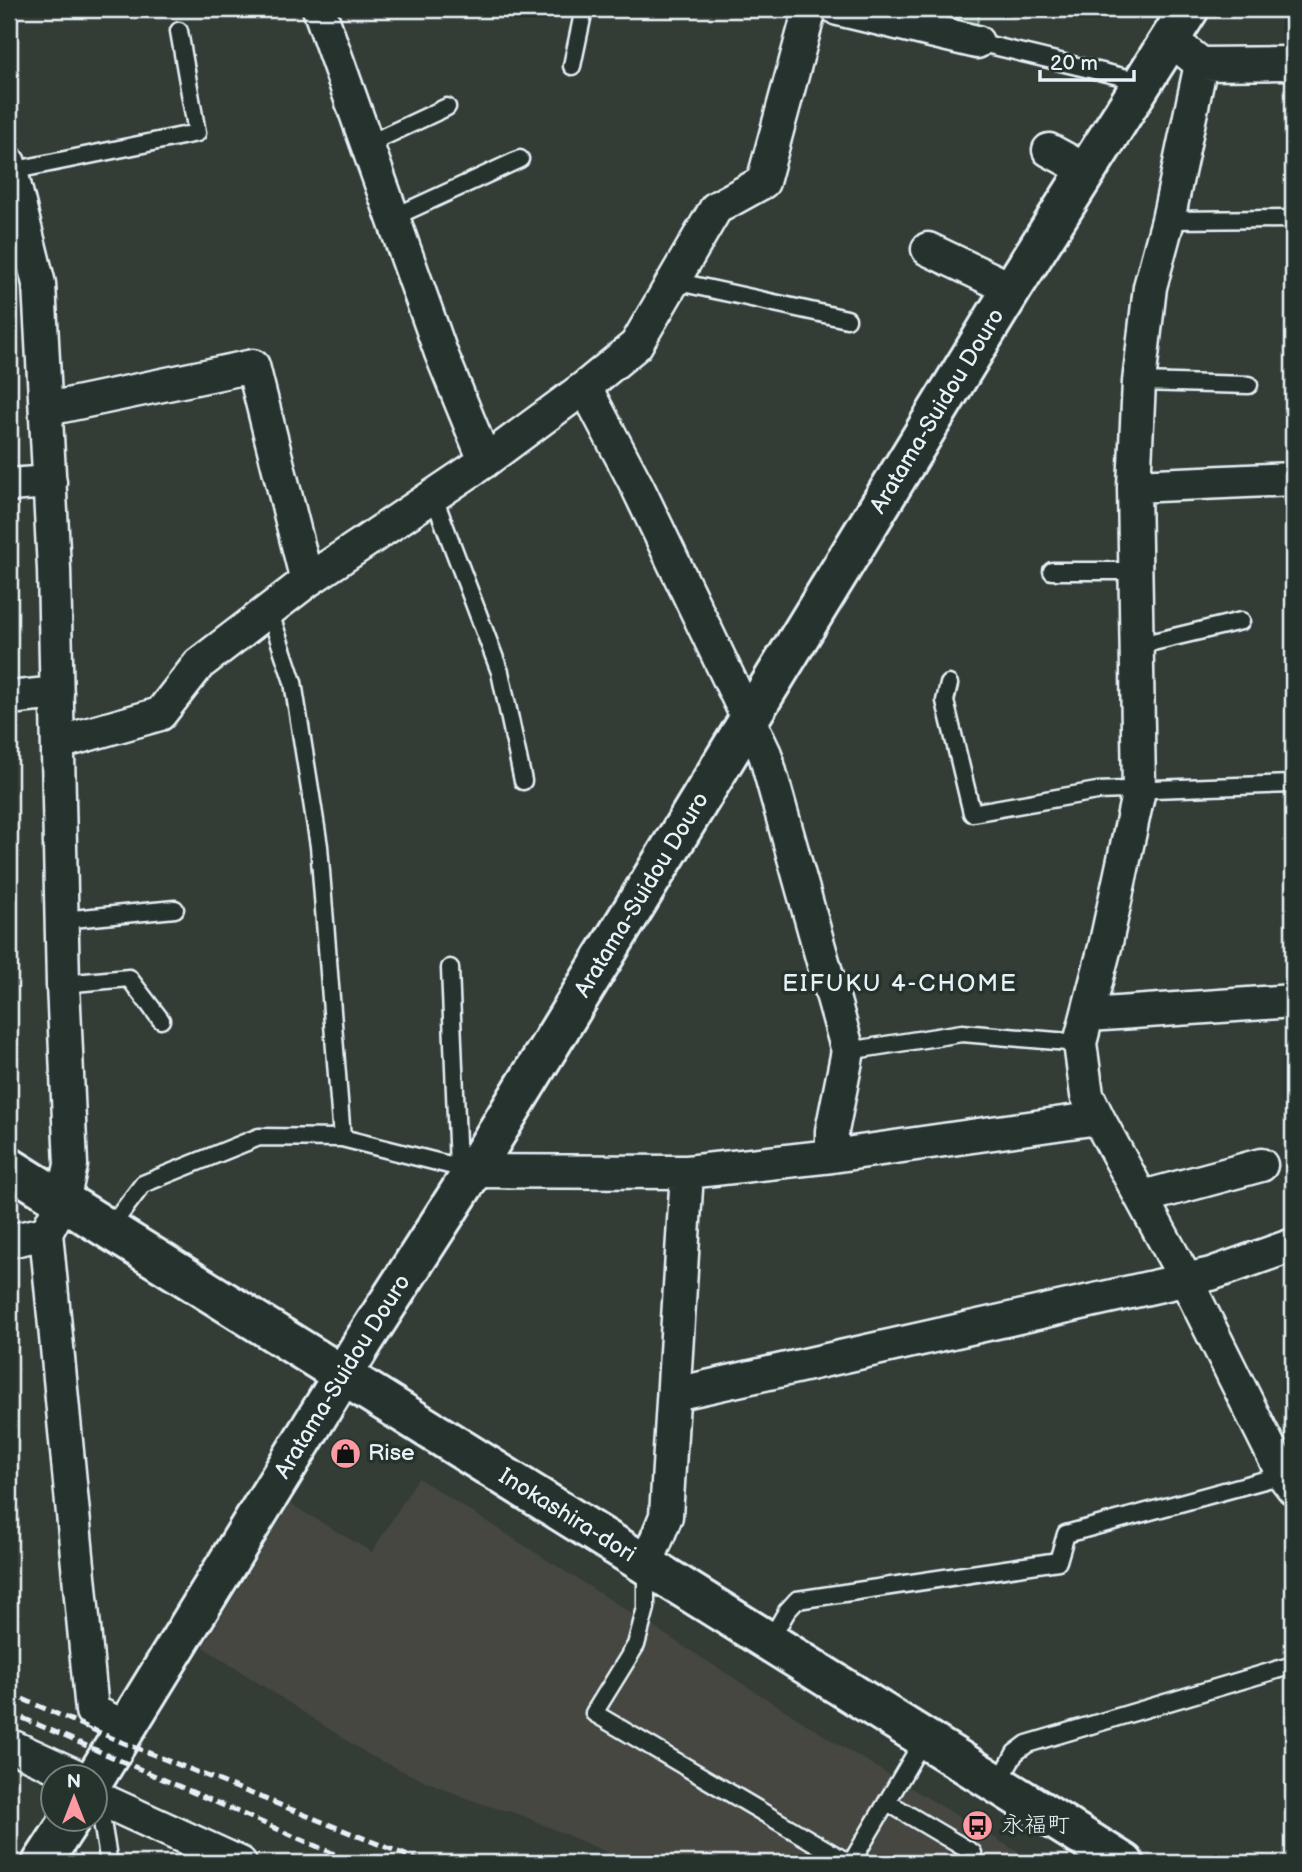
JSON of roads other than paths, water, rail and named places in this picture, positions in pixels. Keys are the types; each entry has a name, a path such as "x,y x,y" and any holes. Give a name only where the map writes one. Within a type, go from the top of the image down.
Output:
{"main road":[{"name":"Aratama-Suidou Douro","path":"105,1764 344,1377 465,1169 748,723 1012,289 1180,24"},
{"name":"Inokashira-dori","path":"9,1167 54,1217 109,1229 1124,1863"},
{"name":"Aratama-Suidou Douro","path":"42,1863 61,1834"}],"street":[{"path":"319,9 441,353 485,461"},
{"path":"58,743 160,714 199,664 270,613 307,582 485,461 585,387 636,345 716,208 763,182 810,9"},
{"path":"844,10 977,42"},
{"path":"1180,24 1201,64 1168,219 1150,287 1139,382 1134,486 1139,790 1084,1029 1087,1095 1143,1197 1288,1482"},
{"path":"1201,64 1293,63"},
{"path":"1049,150 1086,170"},
{"path":"12,184 39,284 48,409 63,984 71,1165 54,1217 92,1711 127,1728"},
{"path":"929,249 1012,289"},
{"path":"48,409 253,366 307,582"},
{"path":"585,387 668,551 765,754 848,1051 832,1131 832,1156"},
{"path":"1134,486 1293,479"},
{"path":"9,485 50,482"},
{"path":"9,698 57,693"},
{"path":"1084,1029 1293,1001"},
{"path":"465,1169 687,1172 832,1156 1098,1118"},
{"path":"1143,1197 1261,1165"},
{"path":"646,1565 666,1516 687,1172"},
{"path":"9,1241 54,1217"},
{"path":"675,1394 1211,1273 1293,1245"},
{"path":"9,1745 40,1764"},
{"path":"108,1803 240,1863"}],"lane":[{"path":"572,66 584,9"},
{"path":"12,184 197,133 180,31"},
{"path":"977,42 1144,82"},
{"path":"368,144 447,107"},
{"path":"394,217 520,159"},
{"path":"1168,219 1293,219"},
{"path":"674,281 847,319"},
{"path":"1139,382 1249,385"},
{"path":"433,495 500,672 523,781"},
{"path":"1052,570 1134,571"},
{"path":"270,613 293,682 319,846 342,1138"},
{"path":"1136,646 1241,621"},
{"path":"949,684 945,701 972,813 1097,791 1293,783"},
{"path":"62,920 175,909"},
{"path":"109,1229 143,1184 259,1137 342,1138 465,1169 450,968"},
{"path":"63,984 129,978 161,1020"},
{"path":"848,1051 962,1033 1084,1029"},
{"path":"769,1642 787,1611 797,1601 1058,1561 1066,1534 1288,1482"},
{"path":"646,1565 646,1608 636,1645 594,1713 850,1863 924,1739"},
{"path":"999,1785 1015,1753 1027,1744 1293,1665"},
{"path":"887,1802 973,1853 967,1863"},
{"path":"100,1834 109,1863"}],"railway":[{"path":"9,1693 119,1741 426,1863"},
{"path":"9,1712 355,1863"}],"place":[{"name":"Rise","path":"345,1453"},
{"name":"永福町","path":"978,1825"}],"district":[{"name":"EIFUKU 4-CHOME","path":"900,983"}]}
